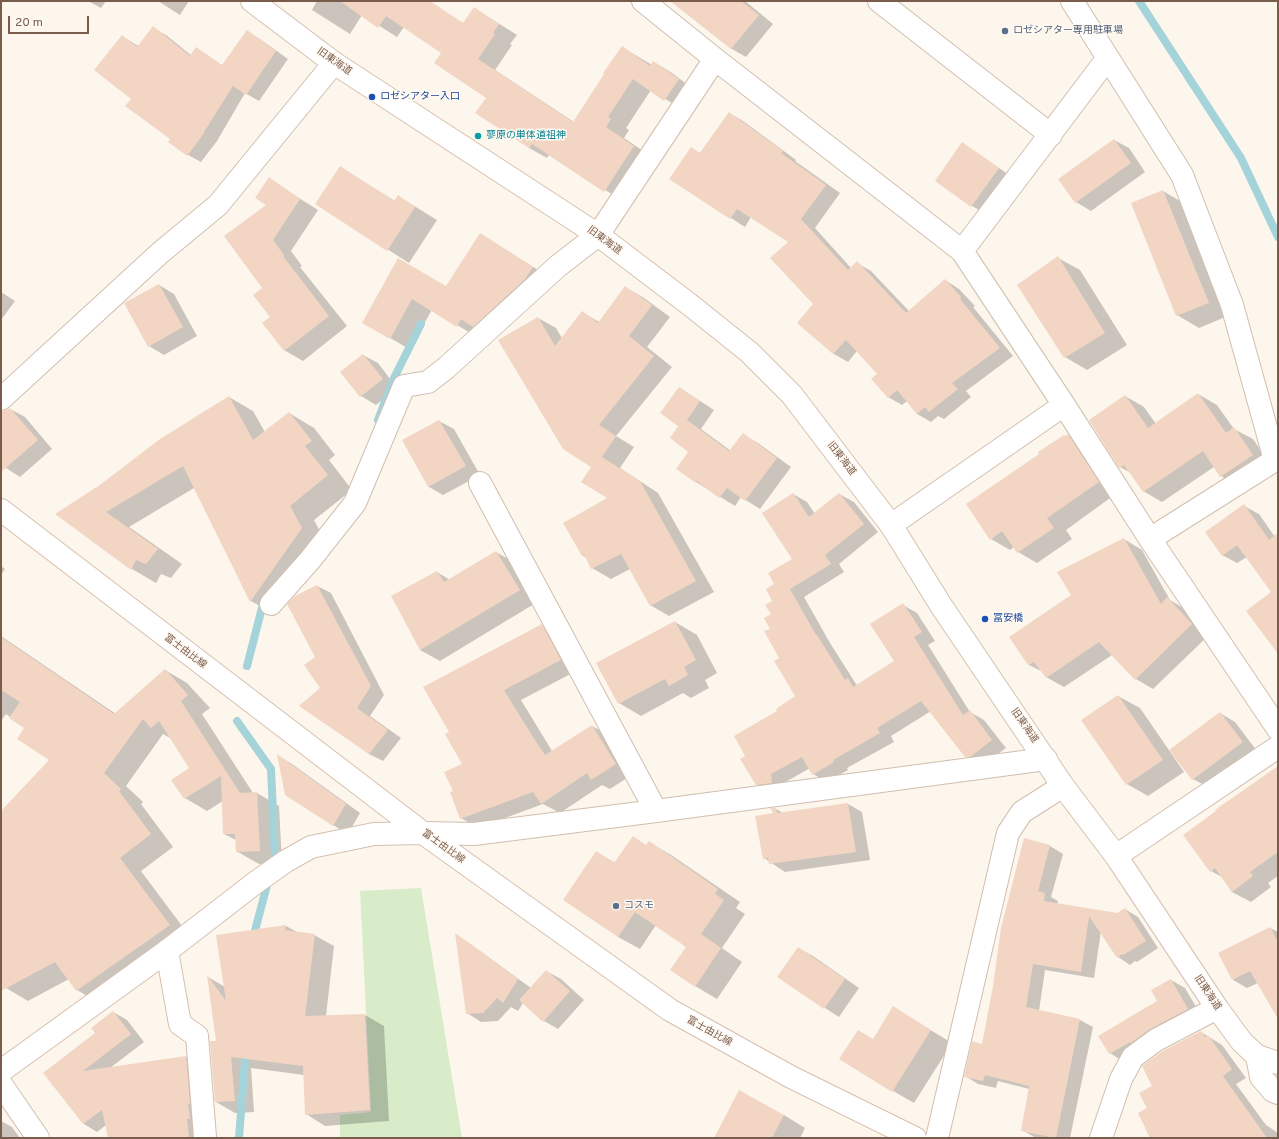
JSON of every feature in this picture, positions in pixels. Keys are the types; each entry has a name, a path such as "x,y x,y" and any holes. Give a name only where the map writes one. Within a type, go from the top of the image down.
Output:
{"street":[{"name":"旧東海道","path":"252,1 334,63 598,236 689,304 749,352 792,396 891,525 942,608 1064,786 1116,856 1217,1008 1242,1042 1258,1056 1278,1063"},
{"path":"643,1 715,59 962,251 1064,404 1150,539 1278,729"},
{"path":"879,1 1051,135"},
{"path":"1072,1 1107,59 1182,175 1232,305 1275,460 1150,539"},
{"path":"271,604 310,560 355,503 404,386 428,382 446,368 558,266 598,236 715,59"},
{"path":"962,251 1107,59"},
{"path":"1,399 160,253 218,205 334,63"},
{"path":"891,525 1064,404"},
{"path":"480,483 656,811"},
{"name":"富士由比線","path":"1,510 423,833 670,1010 791,1077 915,1138"},
{"path":"1116,856 1278,747"},
{"path":"1,1070 168,951 255,883 286,861 311,847 374,834 474,834 1046,759"},
{"path":"937,1138 1008,833 1022,812 1064,786"},
{"path":"168,951 180,1024 197,1036 205,1137"},
{"path":"1101,1138 1121,1079 1132,1057 1156,1040 1217,1008"},
{"path":"1258,1056 1261,1077 1273,1091 1278,1093"},
{"path":"1,1084 38,1138"}],"green space":[{"path":"421,888 462,1138 340,1138 340,1115 371,1112 360,891"}],"building":[{"path":"340,1 430,1 463,23 474,7 499,24 493,33 495,34 478,59 573,122 604,74 603,73 622,46 650,66 653,61 679,79 664,101 633,79 608,117 611,119 606,127 634,146 604,192 532,144 529,148 475,113 486,98 434,63 441,53 386,16 378,28"},
{"path":"670,1 741,1 759,15 731,49"},
{"path":"153,26 190,56 196,47 222,65 247,30 276,51 246,95 233,86 205,132 187,156 168,142 170,139 125,106 131,99 94,70 122,35 137,47"},
{"path":"729,112 783,151 781,153 826,185 801,219 848,270 857,261 906,313 945,279 961,297 960,299 1000,348 952,383 958,389 929,412 925,407 917,414 897,390 888,398 871,379 877,374 846,340 833,354 797,323 813,304 770,258 788,242 737,209 730,219 669,179 691,147 700,153"},
{"path":"1114,139 1131,163 1075,203 1058,179"},
{"path":"962,142 999,168 971,207 935,181"},
{"path":"340,166 394,201 398,195 415,207 387,251 315,204"},
{"path":"269,177 300,199 273,240 284,255 283,256 329,316 284,351 262,323 270,317 253,295 262,288 224,236 266,205 255,198"},
{"path":"1163,190 1209,303 1176,316 1131,203"},
{"path":"480,233 533,267 525,279 473,327 461,319 457,327 412,299 390,339 362,323 398,258 446,286"},
{"path":"1058,256 1105,333 1064,358 1017,285"},
{"path":"159,284 183,327 148,347 124,303"},
{"path":"625,286 652,305 629,336 654,356 599,425 616,436 602,457 640,481 696,581 650,606 621,554 591,569 584,554 582,556 563,523 607,498 581,482 591,467 563,449 498,340 538,317 555,346 582,311 598,323"},
{"path":"363,354 383,379 360,397 340,372"},
{"path":"679,387 700,401 687,420 729,451 743,433 777,458 745,501 727,488 719,498 697,481 696,483 676,469 688,452 670,438 678,426 660,413"},
{"path":"1198,393 1226,433 1234,427 1253,455 1220,477 1203,451 1143,492 1124,465 1119,468 1089,420 1125,395 1148,428"},
{"path":"229,396 253,440 289,412 312,441 305,446 328,475 290,506 302,528 250,602 183,466 106,512 158,549 146,564 136,560 131,570 55,514 96,488 160,439"},
{"path":"10,408 38,440 1,472 1,411"},
{"path":"439,420 466,466 428,487 402,440"},
{"path":"1068,434 1099,482 1047,518 1054,528 1017,553 1002,531 990,540 966,504 1039,454 1038,452 1064,435 1065,436"},
{"path":"793,493 809,517 839,493 864,524 825,555 831,564 790,589 816,635 845,680 848,678 853,687 894,661 870,624 903,603 922,632 914,637 963,715 970,710 992,740 970,757 965,757 921,701 877,728 880,733 833,760 834,762 812,775 802,757 771,774 772,783 756,785 740,759 745,756 734,736 777,711 776,709 795,696 774,661 779,658 764,631 770,629 764,618 771,614 765,605 772,601 766,589 774,584 768,573 792,559 762,513"},
{"path":"1244,504 1269,540 1278,533 1278,654 1246,611 1271,592 1237,545 1222,556 1205,532"},
{"path":"1124,538 1161,604 1167,597 1192,624 1135,680 1099,642 1046,678 1034,662 1028,665 1009,637 1071,595 1057,572"},
{"path":"496,551 520,590 420,650 391,596 437,571 444,582"},
{"path":"317,585 371,686 357,708 388,730 369,754 299,706 320,688 304,665 315,657 287,604 295,596"},
{"path":"675,621 696,660 684,667 688,675 669,686 665,679 618,704 596,663"},
{"path":"542,624 561,660 504,690 545,755 592,725 616,764 591,780 587,773 541,804 533,792 460,819 450,792 453,791 444,772 462,764 445,734 449,732 423,687"},
{"path":"1,637 114,714 165,669 188,695 181,701 240,793 257,792 260,851 236,852 235,834 223,834 221,776 184,799 171,780 189,768 159,721 151,728 143,719 104,773 121,789 119,791 151,834 120,858 170,925 76,991 55,962 1,991 1,811 49,760 17,739 24,728 9,718 20,702 1,690"},
{"path":"1118,695 1163,760 1126,785 1081,720"},
{"path":"1220,712 1243,742 1192,780 1169,750"},
{"path":"277,754 346,804 333,826 285,795"},
{"path":"1278,766 1278,852 1250,872 1253,876 1232,892 1215,868 1210,872 1183,835 1216,811 1215,810"},
{"path":"848,803 856,852 769,864 768,858 763,859 755,816 773,813 770,808 776,808 777,813"},
{"name":"コスモ","path":"633,836 646,845 649,841 718,889 715,894 724,900 701,934 721,948 695,987 670,970 686,947 635,912 618,937 563,900 596,851 614,863"},
{"path":"1024,838 1050,845 1038,891 1045,893 1044,901 1117,913 1125,908 1146,941 1117,958 1089,916 1081,972 1033,964 1026,1007 1080,1019 1056,1138 1021,1131 1029,1086 985,1075 983,1081 964,1077 972,1041 982,1044 993,986 1001,928"},
{"path":"286,925 285,930 315,934 305,1016 365,1014 370,1110 305,1115 303,1066 231,1057 235,1101 215,1102 210,1041 216,1041 207,975 226,1001 216,935"},
{"path":"1270,927 1278,942 1278,1019 1250,971 1232,980 1218,953"},
{"path":"455,933 518,979 503,1003 497,998 483,1013 466,1014"},
{"path":"798,947 845,979 824,1009 777,977"},
{"path":"546,970 570,991 543,1022 519,1000"},
{"path":"1171,979 1188,1009 1150,1029 1131,1043 1130,1042 1109,1054 1098,1036 1157,1001 1151,990"},
{"path":"893,1006 931,1030 892,1092 839,1059 858,1030 873,1039"},
{"path":"113,1011 131,1034 83,1071 186,1056 190,1104 188,1104 190,1119 187,1119 189,1138 108,1138 102,1110 83,1124 43,1073 95,1033 91,1028"},
{"path":"1201,1031 1205,1037 1208,1035 1232,1069 1223,1076 1267,1138 1150,1138 1138,1113 1147,1108 1139,1093 1152,1086 1142,1066 1163,1051"},
{"path":"739,1090 784,1115 772,1138 714,1138"}],"waterway":[{"path":"1139,1 1241,158 1278,237"},
{"path":"378,420 394,378 421,324"},
{"path":"247,666 264,600"},
{"path":"237,721 271,769 275,857 272,865"},
{"path":"253,938 269,878"},
{"path":"239,1138 246,1048"}],"place":[{"name":"ロゼシアター専用駐車場","path":"1005,31"},
{"name":"ロゼシアター入口","path":"372,97"},
{"name":"蓼原の単体道祖神","path":"478,136"},
{"name":"冨安橋","path":"985,619"},
{"name":"コスモ","path":"616,906"}]}
